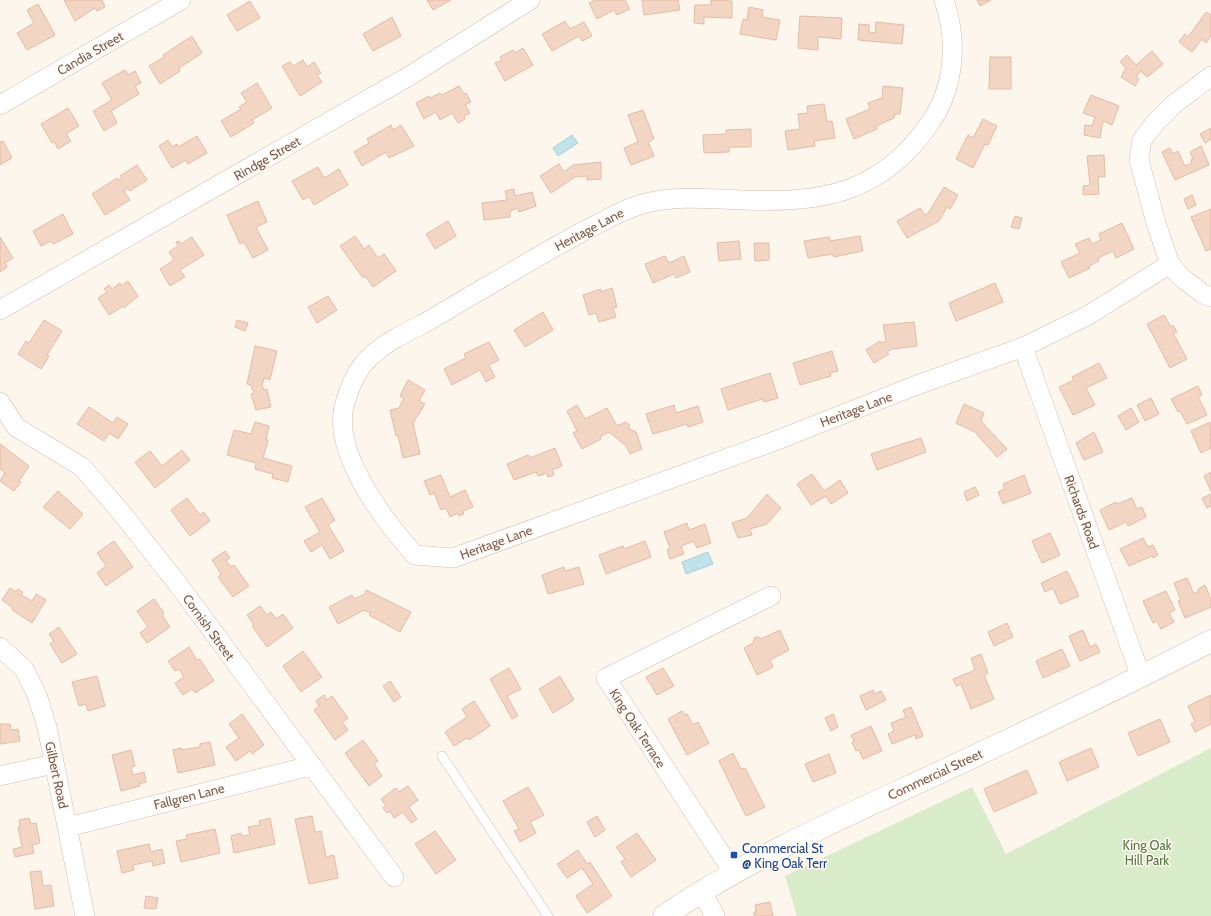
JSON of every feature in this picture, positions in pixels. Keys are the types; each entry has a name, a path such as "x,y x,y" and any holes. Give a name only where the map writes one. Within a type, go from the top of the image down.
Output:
{"main road":[{"name":"Commercial Street","path":"664,916 701,890 733,872 871,804 1141,677 1211,641"}],"street":[{"name":"Candia Street","path":"0,105 180,0"},
{"name":"Rindge Street","path":"0,310 411,75 530,0"},
{"name":"Heritage Lane","path":"944,0 951,26 953,42 949,80 936,114 924,132 896,163 841,193 820,198 760,201 682,198 645,203 623,210 563,242 422,324 393,339 368,358 352,382 342,414 345,441 364,488 396,534 415,555 453,558 772,442 917,385 1023,347 1087,316 1170,264"},
{"path":"1211,76 1173,105 1155,124 1142,140 1139,160 1156,223 1170,264 1181,277 1203,294 1211,296"},
{"name":"Richards Road","path":"1023,347 1141,677"},
{"name":"Cornish Street","path":"0,402 16,427 82,467 120,510 177,582 310,766 394,877"},
{"name":"King Oak Terrace","path":"733,872 606,678 771,596"},
{"name":"Gilbert Road","path":"0,646 24,669 37,695 47,727 53,764 68,827 85,916"},
{"path":"0,776 53,764"},
{"name":"Fallgren Lane","path":"68,827 310,766"},
{"path":"701,890 716,916"}],"lane":[{"path":"442,756 548,916"}],"green space":[{"name":"King Oak Hill Park","path":"1211,748 1211,916 797,916 785,876 972,787 1006,854"}],"water":[{"path":"572,135 578,143 558,156 553,148"},
{"path":"708,552 713,564 686,574 682,562"}],"building":[{"path":"64,0 102,0 105,7 97,11 95,8 75,21"},
{"path":"427,0 451,0 433,10"},
{"path":"595,0 625,0 630,9 617,15 614,10 597,19 589,3"},
{"path":"642,0 678,0 680,10 644,15"},
{"path":"711,0 732,1 732,18 704,17 704,24 694,23 695,5 711,5"},
{"path":"977,0 991,0 980,6"},
{"path":"250,1 260,18 237,31 227,15"},
{"path":"38,4 55,35 27,50 17,33 34,23 27,10"},
{"path":"749,7 763,10 762,17 780,20 776,40 740,34 743,19 747,20"},
{"path":"1206,12 1211,15 1211,36 1206,43 1202,39 1192,52 1179,42 1185,34 1188,37"},
{"path":"800,16 842,18 841,39 818,37 818,50 798,48"},
{"path":"392,17 401,36 373,51 363,34"},
{"path":"565,21 570,29 584,22 592,36 582,41 579,36 552,51 542,34"},
{"path":"876,22 904,25 902,44 858,40 859,24 869,25 869,32 875,33"},
{"path":"192,36 202,53 179,68 180,71 160,84 149,66 164,57 163,55"},
{"path":"523,48 533,65 505,81 495,63 502,60 500,57 513,50 515,53"},
{"path":"1152,51 1163,64 1147,77 1141,71 1136,77 1139,79 1135,86 1121,77 1126,68 1120,62 1127,55 1136,65"},
{"path":"990,57 1011,57 1011,89 989,89"},
{"path":"303,60 307,67 314,62 321,73 317,75 322,82 300,96 282,66 290,62 293,66"},
{"path":"125,70 128,75 135,71 141,83 135,86 139,94 111,111 117,123 104,131 93,111 112,100 102,83"},
{"path":"257,83 272,108 252,120 254,123 231,137 221,121 241,109 239,107 247,102 241,93"},
{"path":"459,86 464,94 466,93 471,102 465,105 470,113 464,116 465,119 458,123 452,113 440,120 436,112 424,119 416,103 429,96 430,98 440,93 442,95"},
{"path":"883,86 903,88 900,114 895,114 894,118 876,126 877,129 854,139 846,119 870,109 868,103 882,98"},
{"path":"1091,95 1119,106 1112,125 1103,121 1100,138 1084,135 1085,125 1092,126 1095,117 1083,113"},
{"path":"824,104 827,122 832,121 835,138 814,141 815,146 788,150 785,131 800,129 798,114 808,113 807,106"},
{"path":"68,108 79,126 66,134 71,141 58,149 54,141 52,143 41,124"},
{"path":"643,110 654,139 648,142 654,156 631,165 624,148 638,142 628,115"},
{"path":"983,119 997,126 988,145 985,144 973,168 956,159 968,135 973,138"},
{"path":"391,125 393,130 401,125 414,146 389,158 386,152 362,166 354,152 369,143 367,139"},
{"path":"1211,128 1211,139 1205,143 1200,134"},
{"path":"751,129 751,147 729,147 729,152 704,153 703,135 726,134 726,130"},
{"path":"197,136 207,153 188,164 186,160 172,168 159,146 168,140 172,147 177,144 178,147"},
{"path":"3,141 12,158 0,165 0,142"},
{"path":"1201,146 1209,165 1175,180 1162,152 1170,148 1173,154 1178,151 1185,166 1192,163 1191,160 1193,159 1190,152"},
{"path":"1104,155 1105,177 1098,177 1099,194 1083,195 1083,186 1090,185 1087,156"},
{"path":"601,162 601,179 587,180 587,176 575,177 551,193 540,176 559,164 564,172 573,165"},
{"path":"137,165 147,180 130,191 128,188 124,191 130,200 105,215 92,194 117,178 119,180 122,178 120,176"},
{"path":"318,167 324,178 339,169 348,185 314,205 309,196 303,200 292,181"},
{"path":"944,187 958,195 950,209 947,207 939,221 907,238 897,221 920,208 925,215 929,212"},
{"path":"514,189 515,196 532,192 536,206 519,212 518,208 510,211 510,217 484,220 482,203 507,200 505,191"},
{"path":"1192,195 1196,205 1188,209 1184,199"},
{"path":"258,201 267,222 256,227 268,250 253,258 244,242 240,244 227,215"},
{"path":"1211,209 1211,249 1206,251 1191,217"},
{"path":"63,214 73,234 53,244 51,241 41,246 33,231"},
{"path":"1015,216 1022,218 1019,229 1011,227"},
{"path":"448,221 456,236 435,249 426,234"},
{"path":"1122,223 1134,249 1116,258 1113,251 1098,258 1099,261 1089,266 1090,268 1069,278 1061,262 1080,253 1075,244 1089,238 1092,244 1101,240 1099,234"},
{"path":"355,236 364,249 369,245 378,258 384,254 396,271 373,287 365,276 363,278 340,246"},
{"path":"860,236 863,251 834,257 833,254 808,258 804,241 829,237 830,241"},
{"path":"0,237 13,258 5,263 7,267 0,272"},
{"path":"192,237 204,255 180,270 185,277 170,286 160,269 174,260 169,252 178,246 176,242 179,241 181,244"},
{"path":"739,241 741,259 719,261 717,243"},
{"path":"754,243 769,243 769,260 755,261"},
{"path":"665,256 669,263 684,256 690,272 676,278 674,274 653,283 645,264"},
{"path":"128,281 138,296 124,308 123,306 109,315 98,298 107,292 104,289 109,285 112,289 120,283 121,286"},
{"path":"995,283 1003,302 956,321 949,303"},
{"path":"612,288 617,307 613,308 616,317 599,322 596,313 589,315 583,295 601,289 601,292"},
{"path":"328,296 337,310 317,323 308,307"},
{"path":"543,312 553,330 525,347 514,330"},
{"path":"1164,315 1171,327 1173,325 1177,332 1173,333 1187,359 1170,368 1147,324"},
{"path":"44,320 62,331 47,355 49,356 41,369 18,354 26,341 29,343"},
{"path":"237,320 248,323 245,331 235,327"},
{"path":"914,322 917,346 892,349 887,352 889,354 874,363 866,350 880,341 881,343 886,341 883,325"},
{"path":"489,342 499,360 489,365 495,377 486,382 480,370 452,385 444,369 466,358 464,354"},
{"path":"255,346 277,351 270,380 264,378 262,385 264,390 267,389 271,407 256,410 251,394 254,393 251,385 247,384"},
{"path":"832,351 838,371 830,373 831,376 800,385 793,363"},
{"path":"1099,363 1107,378 1086,388 1095,405 1073,415 1059,387 1074,380 1072,377"},
{"path":"770,373 778,398 764,402 762,399 728,410 721,389"},
{"path":"408,380 425,390 419,401 425,404 413,423 420,454 403,458 390,410 399,408 404,398 400,396"},
{"path":"1198,386 1202,395 1198,397 1207,415 1187,424 1171,399"},
{"path":"1151,398 1159,414 1145,421 1137,405"},
{"path":"964,404 984,413 981,421 1007,449 997,457 975,432 956,423"},
{"path":"577,405 585,419 607,408 617,426 625,422 630,425 628,428 636,432 642,449 630,454 626,446 609,432 600,437 601,439 582,449 573,433 577,431 567,411"},
{"path":"674,405 676,413 698,406 703,422 688,427 687,424 653,434 646,414"},
{"path":"89,407 113,423 117,417 128,424 118,439 109,433 104,441 77,424"},
{"path":"1131,408 1139,422 1126,430 1118,416"},
{"path":"255,422 269,426 266,440 268,440 263,458 292,466 288,482 272,478 273,474 255,469 256,463 227,455 234,430 251,434"},
{"path":"1210,422 1211,448 1201,453 1191,431"},
{"path":"1094,432 1103,452 1084,460 1076,443"},
{"path":"921,438 926,452 877,470 871,454"},
{"path":"0,444 29,466 19,481 21,482 14,491 0,481 5,473 0,469"},
{"path":"555,448 562,466 552,470 554,475 548,477 547,473 538,476 536,472 514,480 507,464 528,455 530,458"},
{"path":"182,450 190,460 155,488 135,462 150,451 162,466"},
{"path":"1211,472 1211,491 1204,476"},
{"path":"812,474 824,491 840,480 848,493 831,504 826,496 811,505 797,484"},
{"path":"441,475 450,497 465,490 473,507 463,511 464,514 459,516 458,513 450,517 446,508 441,510 434,493 430,495 424,481"},
{"path":"1024,475 1031,493 1003,504 998,492 1005,489 1003,484"},
{"path":"975,487 979,495 967,501 964,492"},
{"path":"58,491 83,514 70,529 43,507"},
{"path":"767,494 781,508 767,524 750,529 752,535 738,538 732,523 747,518"},
{"path":"1211,494 1211,506 1207,508 1202,498"},
{"path":"187,498 200,515 204,512 210,521 190,536 171,510"},
{"path":"322,498 335,520 328,525 344,551 330,559 322,545 311,552 304,541 320,532 305,507"},
{"path":"1132,498 1137,509 1142,507 1146,517 1128,526 1126,522 1109,530 1100,510 1116,502 1117,504"},
{"path":"687,523 689,530 705,524 711,543 697,548 694,541 681,546 684,554 670,559 667,550 670,548 664,532"},
{"path":"1050,533 1060,555 1042,563 1032,541"},
{"path":"1143,538 1148,547 1153,545 1158,555 1129,566 1120,549"},
{"path":"114,541 133,567 106,586 97,573 106,566 97,553"},
{"path":"645,541 651,557 606,574 599,555 623,546 624,549"},
{"path":"225,551 230,558 226,561 231,567 234,565 249,586 233,597 218,577 221,574 212,560"},
{"path":"564,567 565,571 579,567 584,584 548,594 542,575"},
{"path":"1067,571 1079,596 1060,604 1053,588 1045,592 1041,583"},
{"path":"1187,578 1194,594 1199,591 1198,589 1205,585 1211,599 1211,607 1185,618 1178,601 1181,600 1174,583"},
{"path":"10,588 16,592 18,589 23,592 21,595 32,601 36,594 46,600 32,623 12,610 13,608 2,600"},
{"path":"366,590 411,612 400,632 369,615 371,613 364,610 338,624 329,607 352,595 354,599 365,594"},
{"path":"1166,591 1175,610 1169,613 1174,622 1161,629 1157,621 1153,623 1143,601"},
{"path":"154,599 164,613 162,615 170,627 147,643 140,633 148,627 137,611"},
{"path":"260,606 267,615 271,612 276,619 283,614 293,628 267,647 252,626 254,625 247,615"},
{"path":"1007,623 1013,637 994,646 988,632"},
{"path":"59,627 77,654 62,663 50,644 54,641 49,634"},
{"path":"780,630 789,650 770,660 773,667 757,675 744,648 753,643 755,637 759,637 761,639"},
{"path":"1083,630 1090,647 1096,644 1100,652 1080,661 1069,636"},
{"path":"189,647 197,660 200,659 214,681 195,693 192,689 183,695 175,683 184,677 179,669 175,671 168,661"},
{"path":"1062,649 1070,666 1043,678 1036,661"},
{"path":"303,651 322,677 301,692 283,666"},
{"path":"981,654 988,673 984,675 994,699 971,709 961,684 956,686 953,679 975,670 971,658"},
{"path":"509,668 521,689 507,696 518,716 512,719 490,679"},
{"path":"663,668 674,686 657,695 646,677"},
{"path":"97,676 105,706 88,711 86,704 79,706 72,682"},
{"path":"560,676 574,700 553,713 539,689"},
{"path":"390,681 401,697 394,702 383,686"},
{"path":"873,690 875,694 881,691 886,700 866,710 860,696"},
{"path":"324,695 327,700 332,696 348,718 342,722 348,730 335,740 314,710 319,706 316,701"},
{"path":"1211,695 1211,724 1195,732 1191,724 1195,722 1188,706"},
{"path":"474,701 490,726 469,740 467,738 454,746 445,732 467,717 462,709"},
{"path":"911,707 923,736 916,739 915,735 892,744 888,734 894,731 891,723 906,717 903,710"},
{"path":"682,711 685,715 687,714 693,725 698,722 709,743 687,755 668,719"},
{"path":"242,714 264,745 252,754 250,751 236,761 226,747 239,738 229,724"},
{"path":"833,714 838,727 831,731 825,718"},
{"path":"1160,719 1170,742 1138,756 1128,733"},
{"path":"0,724 10,724 11,730 18,729 20,741 0,744"},
{"path":"871,726 882,751 863,759 859,750 856,751 851,735"},
{"path":"363,740 378,761 374,764 382,776 369,786 345,753"},
{"path":"210,742 215,765 178,773 173,750 200,747 200,744"},
{"path":"1091,748 1099,767 1067,781 1059,762"},
{"path":"131,750 135,766 131,767 133,775 144,772 146,782 139,784 140,786 121,791 112,755"},
{"path":"733,753 741,769 745,768 765,807 746,816 719,761"},
{"path":"829,754 836,773 813,782 805,764"},
{"path":"1027,770 1037,793 994,812 984,789"},
{"path":"408,786 418,800 409,807 417,819 411,823 403,812 394,818 390,811 387,813 383,808 386,806 381,799 396,788 399,792"},
{"path":"528,787 544,815 530,822 536,833 520,842 514,831 519,829 503,801"},
{"path":"312,816 315,832 321,831 326,857 334,855 338,878 309,884 295,819"},
{"path":"597,816 605,830 595,837 587,822"},
{"path":"29,818 31,824 36,823 40,843 32,845 34,853 15,857 13,849 22,847 18,827 20,827 19,820"},
{"path":"270,818 275,844 234,853 231,836 241,833 242,836 250,835 248,827 260,825 259,821"},
{"path":"215,829 220,853 181,862 176,841 187,839 186,835"},
{"path":"435,831 456,860 436,874 415,844"},
{"path":"637,833 656,860 631,877 621,862 625,859 616,847"},
{"path":"149,844 151,852 162,849 165,863 153,866 152,861 133,865 134,870 122,873 117,851"},
{"path":"578,850 587,864 590,862 612,896 587,913 576,896 593,884 582,868 567,878 557,864"},
{"path":"41,871 43,886 51,885 54,906 35,909 30,872"},
{"path":"146,896 158,898 156,909 144,908"},
{"path":"770,902 773,916 754,916 754,912 756,912 755,905"}],"place":[{"name":"Commercial St @ King Oak Terr","path":"734,855"}]}
